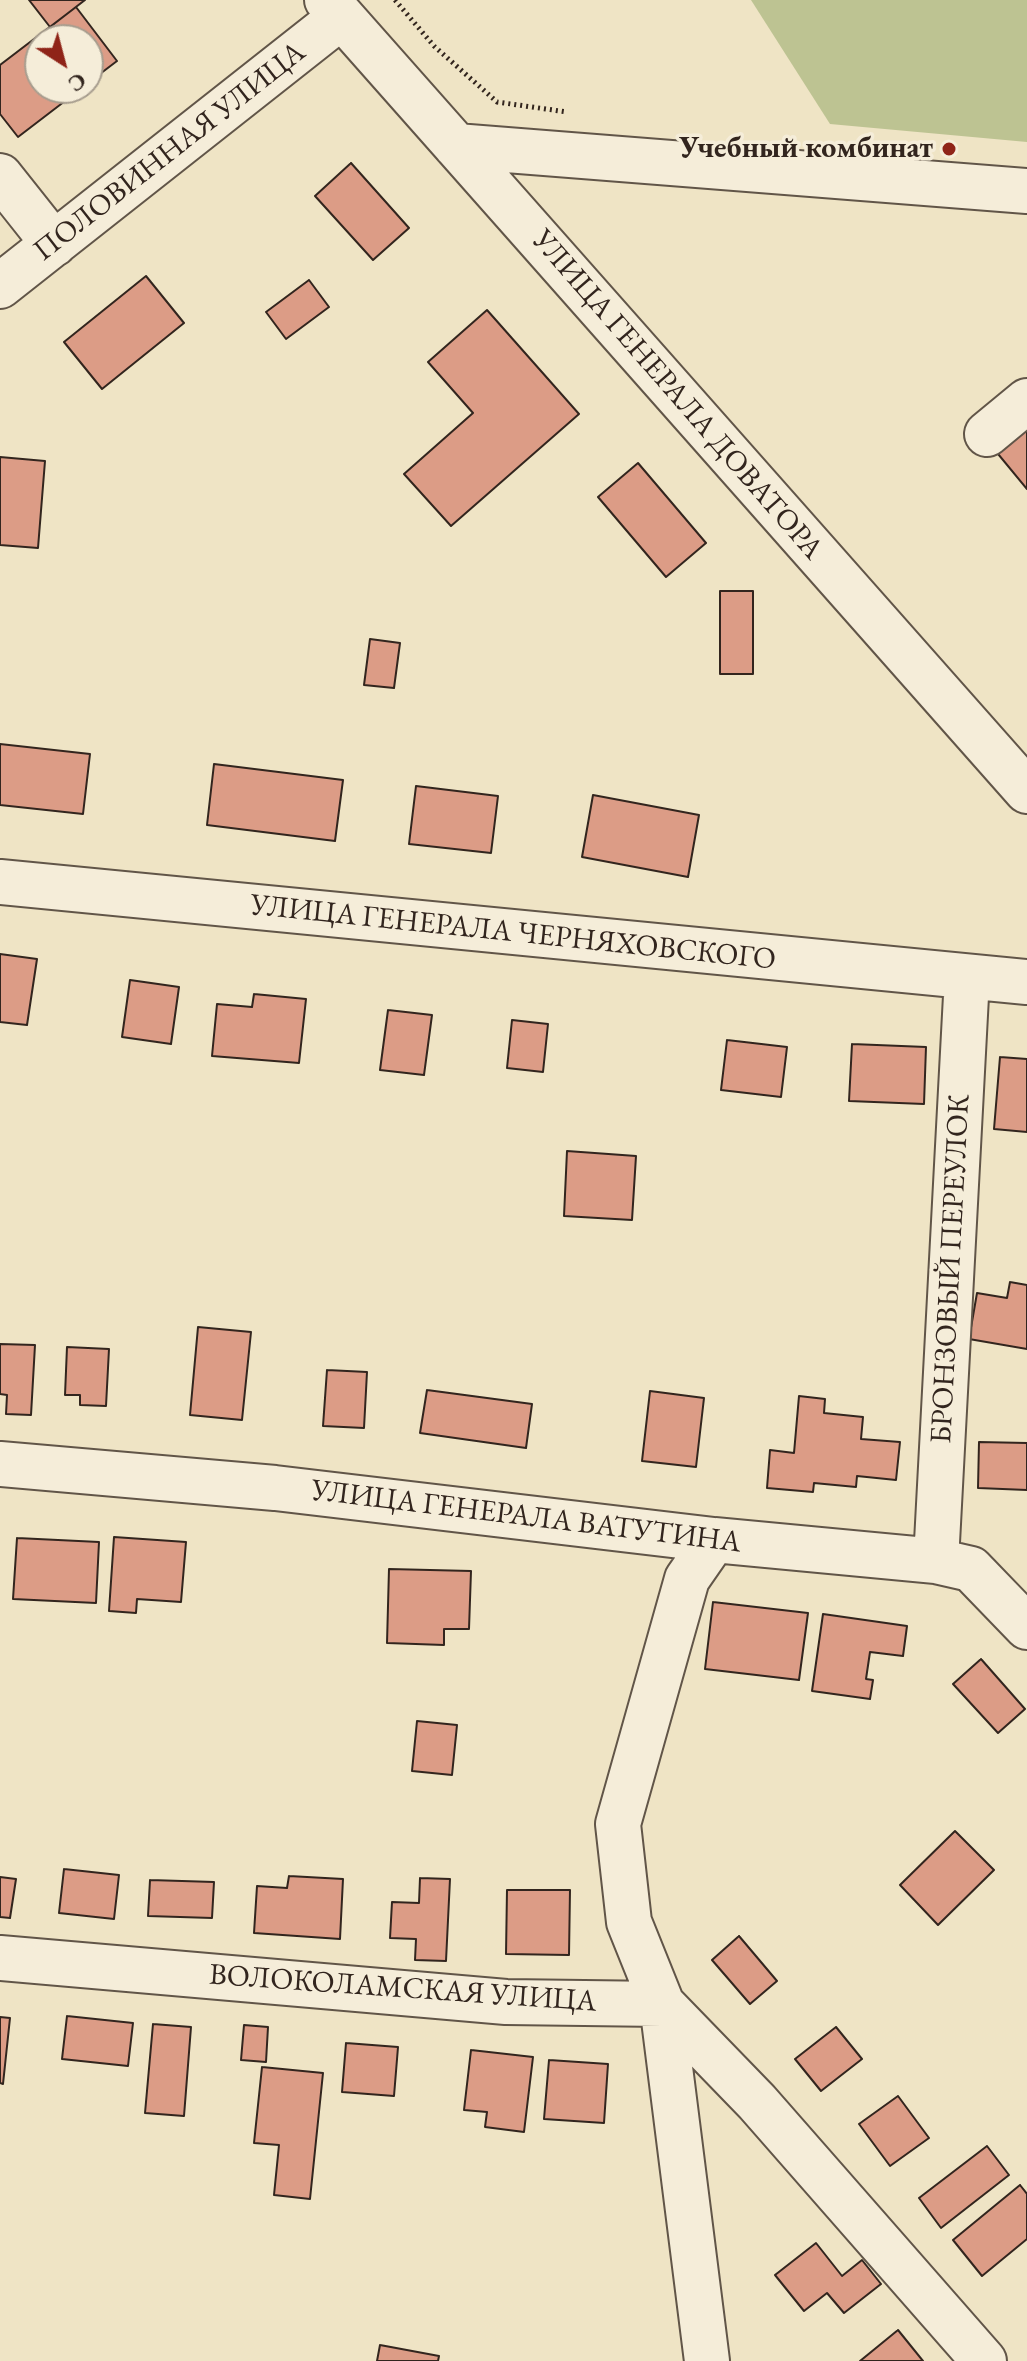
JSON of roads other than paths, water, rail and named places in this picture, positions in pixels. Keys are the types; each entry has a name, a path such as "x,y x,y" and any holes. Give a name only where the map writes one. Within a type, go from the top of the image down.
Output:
{"street":[{"name":"УЛИЦА ГЕНЕРАЛА ДОВАТОРА","path":"334,8 1027,791"},
{"name":"ПОЛОВИННАЯ УЛИЦА","path":"0,286 334,8"},
{"path":"456,146 1027,191"},
{"path":"0,176 54,244"},
{"path":"987,434 1027,401"},
{"name":"УЛИЦА ГЕНЕРАЛА ЧЕРНЯХОВСКОГО","path":"0,882 1027,982"},
{"name":"БРОНЗОВЫЙ ПЕРЕУЛОК","path":"936,1561 967,977"},
{"name":"УЛИЦА ГЕНЕРАЛА ВАТУТИНА","path":"0,1464 275,1488 714,1540 936,1561 971,1569 1027,1627"},
{"path":"707,2361 662,2004 629,1922 618,1824 687,1579 714,1540"},
{"name":"ВОЛОКОЛАМСКАЯ УЛИЦА","path":"0,1958 506,2002 662,2004"},
{"path":"662,2004 757,2102 984,2361"}],"place":[{"name":"Учебный комбинат","path":"949,149"}]}
